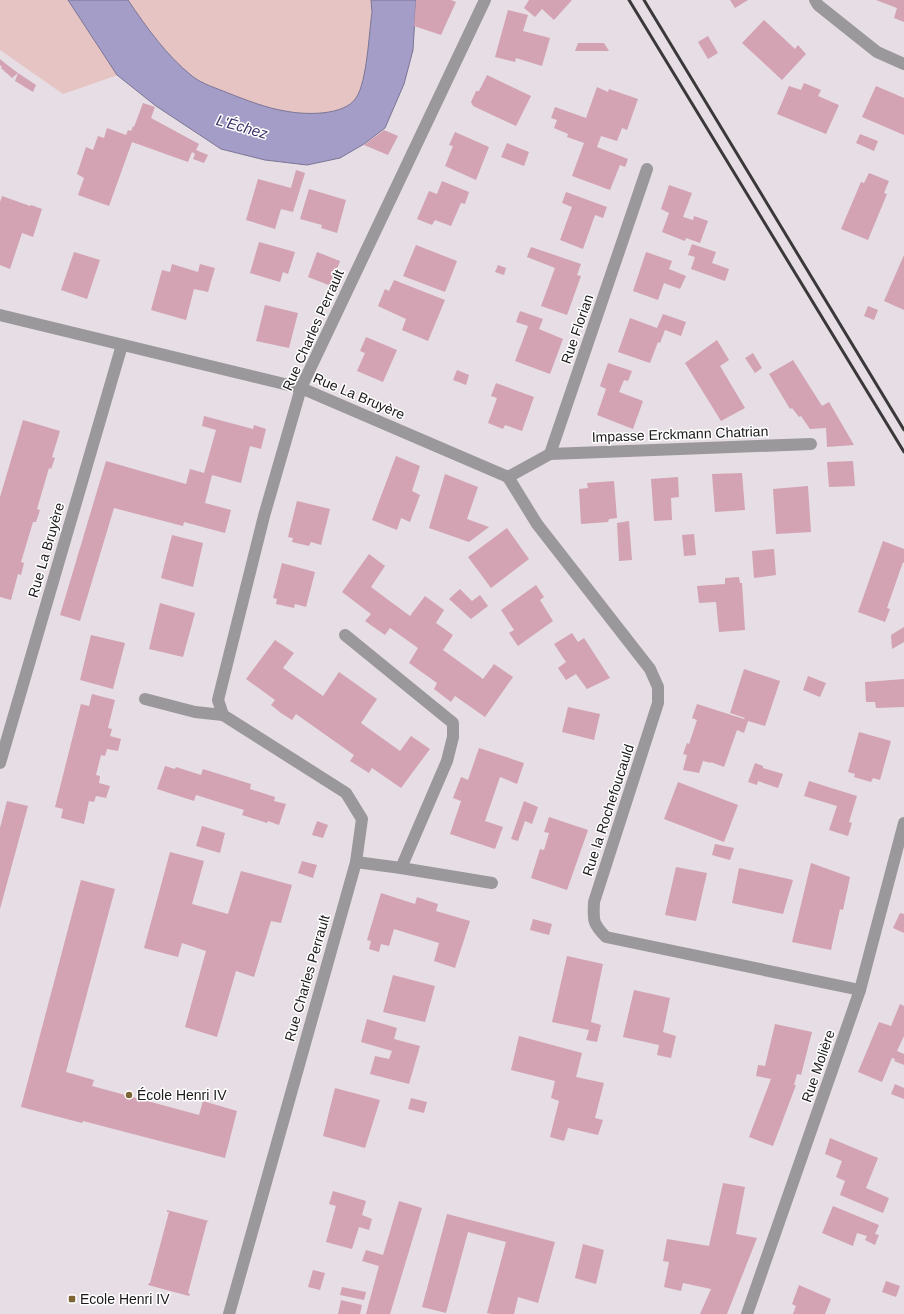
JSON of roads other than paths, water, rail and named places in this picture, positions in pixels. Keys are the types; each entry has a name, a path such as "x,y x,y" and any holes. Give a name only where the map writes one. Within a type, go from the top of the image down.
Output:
{"street":[{"name":"Rue Charles Perrault","path":"222,715 218,700 264,516 301,388 485,0"},
{"path":"815,0 818,5 877,52 904,64"},
{"name":"Rue Florian","path":"550,454 647,169"},
{"name":"Rue La Bruyère","path":"0,315 301,388 508,477"},
{"name":"Rue La Bruyère","path":"0,763 122,345"},
{"name":"Impasse Erckmann Chatrian","path":"550,454 811,444"},
{"path":"508,477 550,454"},
{"name":"Rue la Rochefoucauld","path":"508,477 538,524 650,669 658,687 658,703 594,902 593,917 596,927 606,937 860,990"},
{"path":"344,635 453,723 453,737 447,761 401,868"},
{"name":"Rue Charles Perrault","path":"145,699 195,712 222,715 346,793 362,819 356,862 229,1314"},
{"name":"Rue Molière","path":"747,1314 860,990 904,823"},
{"path":"356,862 492,883"}],"water":[{"name":"L'Échez","path":"68,0 128,0 165,50 196,79 209,86 256,104 278,110 303,113 324,113 343,108 356,98 363,81 367,57 372,12 371,0 416,0 413,50 404,84 385,128 364,144 340,158 307,165 265,160 221,149 156,106 117,75"}],"railway":[{"path":"629,0 904,452"},
{"path":"644,0 904,430"}],"place":[{"name":"École Henri IV","path":"129,1095"},
{"name":"Ecole Henri IV","path":"72,1299"}]}
